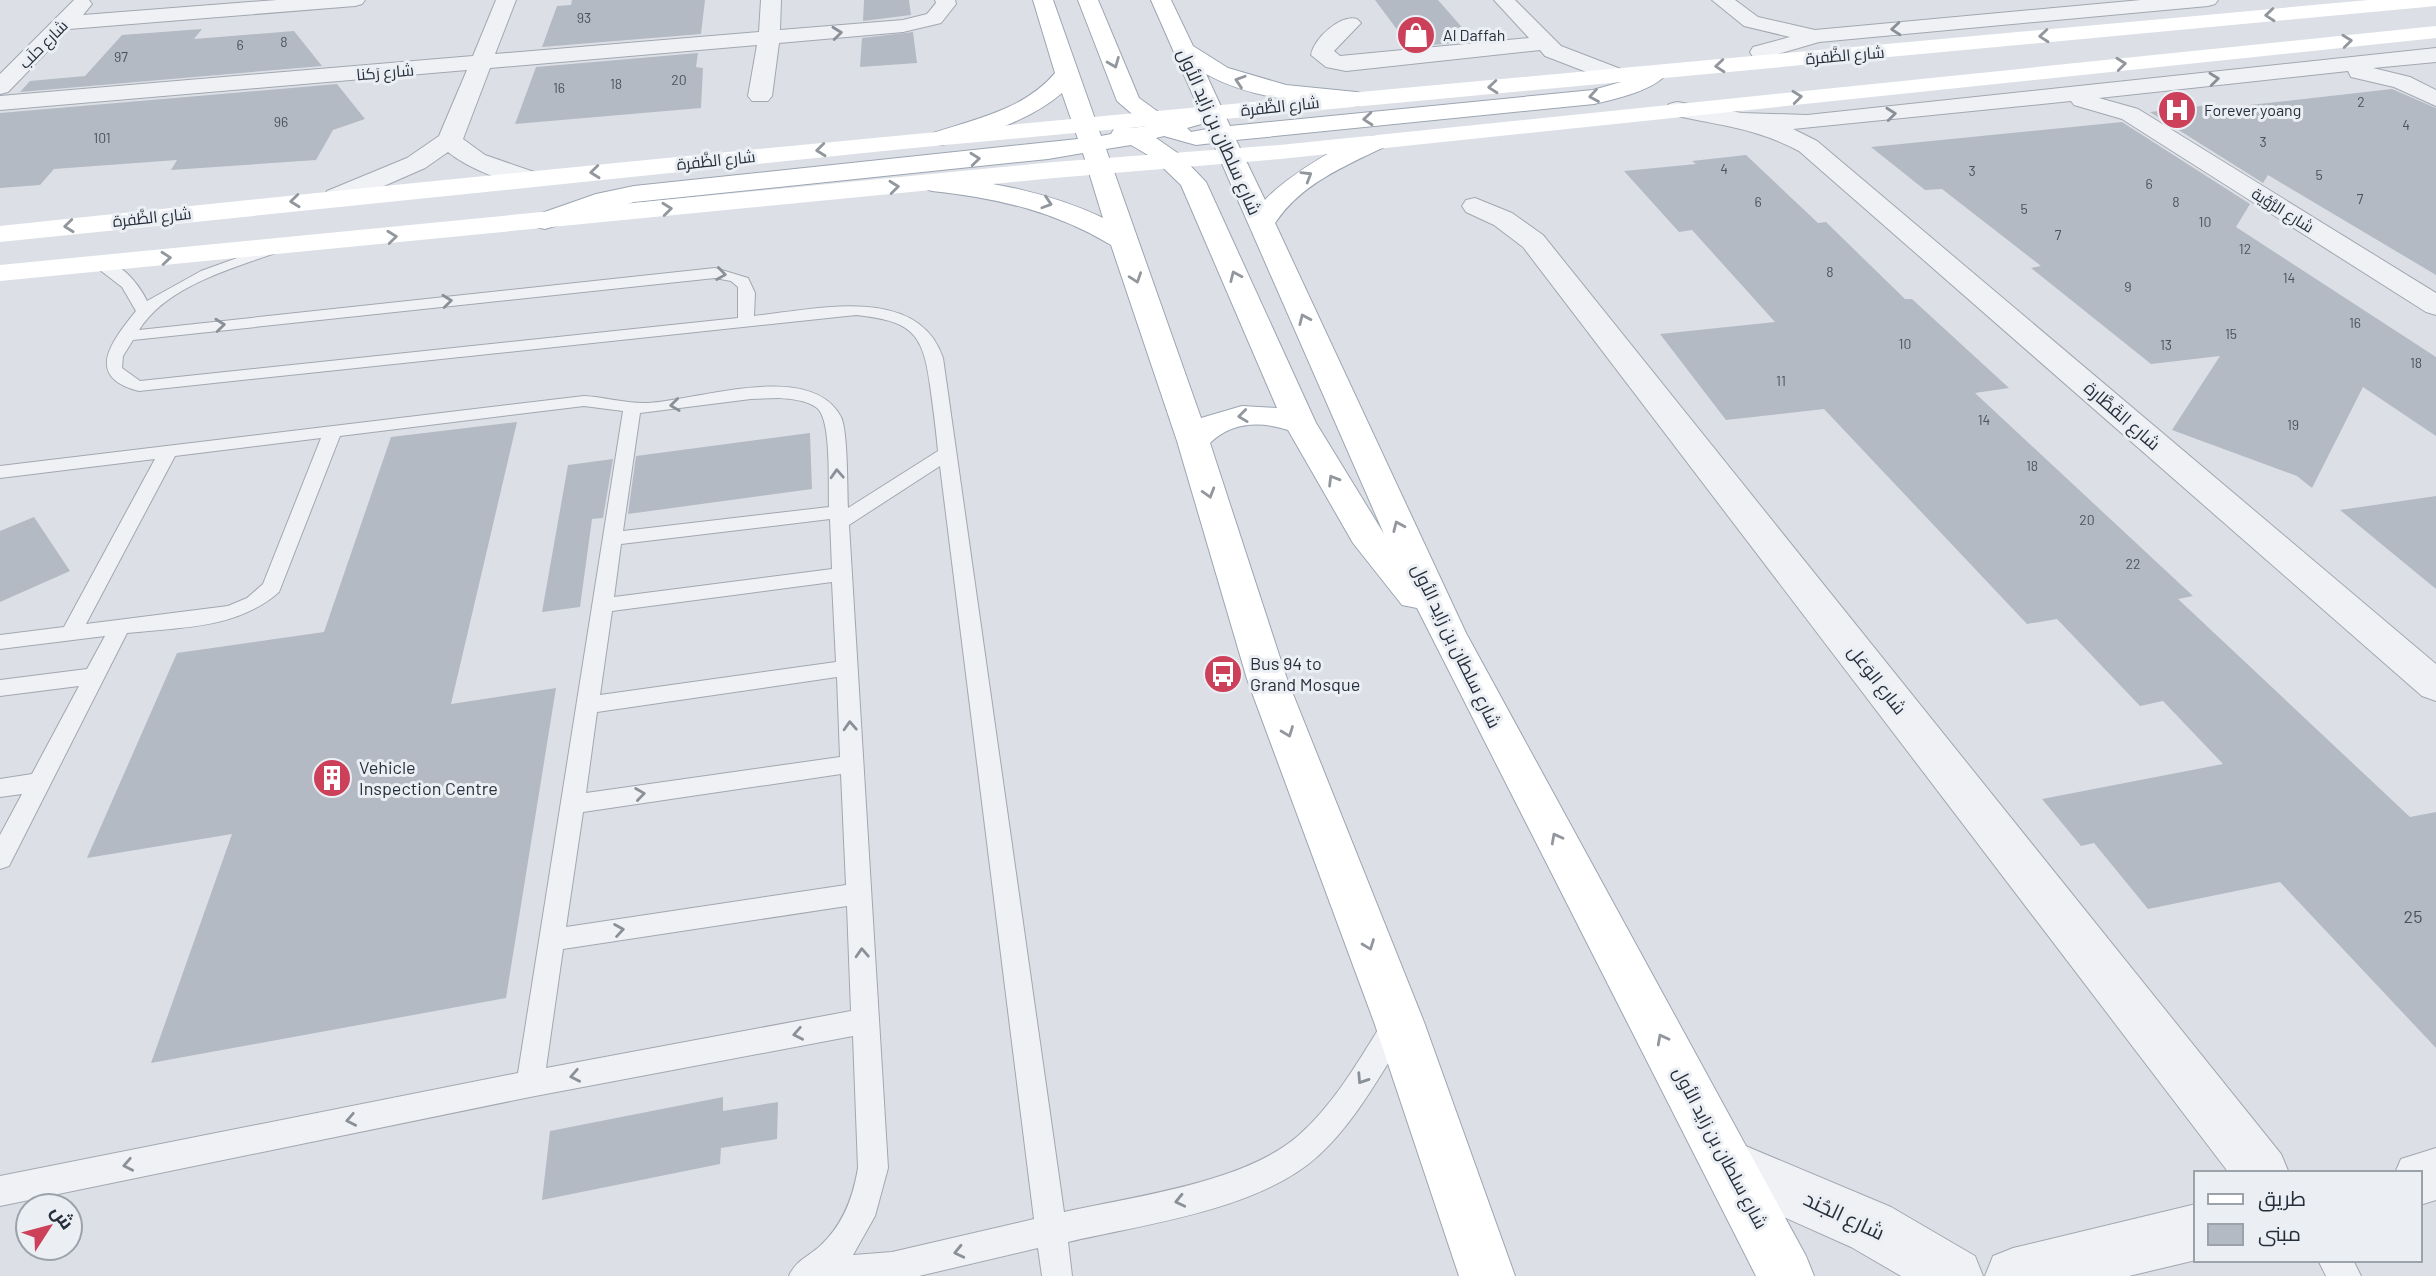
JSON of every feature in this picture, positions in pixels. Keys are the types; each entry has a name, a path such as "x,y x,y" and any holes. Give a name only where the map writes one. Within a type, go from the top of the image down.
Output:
{"main road":[{"path":"1043,0 1193,442 1267,679 1399,1022 1487,1276"},
{"path":"1088,0 1129,101 1162,139 1193,182 1300,423 1366,535 1447,633"},
{"name":"شارع سلطان بن زايد الأول","path":"1161,0 1447,633 1786,1276"},
{"name":"شارع الظَّفرة","path":"1221,134 1356,99 1657,72 1762,57 2436,0"},
{"name":"شارع الظَّفرة","path":"0,234 336,197 942,138 1092,145 1221,134 1375,142 2436,32"},
{"path":"1181,48 1198,62 1224,76 1257,87 1310,96 1356,99"},
{"path":"545,221 605,200 634,194 1092,145 1594,97 1629,88 1657,72"},
{"path":"942,138 1032,105 1056,89 1066,73"},
{"path":"1261,225 1272,206 1289,188 1306,176 1375,142"},
{"name":"شارع الظَّفرة","path":"0,273 932,183 1092,145"},
{"path":"932,183 987,189 1038,200 1079,216 1123,241"},
{"path":"1193,442 1203,430 1238,415 1280,416 1300,423"}],"street":[{"name":"شارع حلَب","path":"0,87 86,0"},
{"path":"64,23 355,0"},
{"path":"336,197 395,174 432,154 450,140 506,0"},
{"path":"760,96 769,39 771,0"},
{"name":"شارع رَكنا","path":"0,103 769,39 920,23 941,13 946,4 945,0"},
{"path":"1504,0 1549,47 1618,76"},
{"path":"1722,0 1751,22 1818,36"},
{"path":"1751,22 1762,57 1818,36 2195,1"},
{"path":"1388,61 1345,15 1323,49 1322,55 1346,64 1388,61 1549,47"},
{"path":"1540,83 1552,62 1549,47"},
{"path":"2128,101 2330,66 2436,55"},
{"path":"2392,60 2393,71 2402,82"},
{"path":"2330,66 2402,82 2436,99"},
{"name":"شارع الظَّفرة","path":"1677,109 1742,120 1788,123 2062,96"},
{"name":"شارع الرُّؤية","path":"2062,96 2128,101 2436,306"},
{"path":"1808,146 1818,130 1844,119"},
{"name":"شارع القَطَّارة","path":"1742,120 1779,131 1808,146 2436,686"},
{"path":"450,140 459,151 470,158 528,178"},
{"name":"شارع الوَعَل","path":"1475,205 1503,219 1533,240 2260,1171"},
{"path":"0,281 44,268"},
{"name":"شارع الجُند","path":"1729,1165 1871,1227 1955,1276"},
{"path":"2013,1276 2194,1232"}],"lane":[{"path":"276,248 200,278 144,312 113,357 113,367 126,382 139,386 856,310 888,315 915,327 926,336 933,347 948,453 1057,1276"},
{"path":"101,264 130,284 139,297 144,312"},
{"path":"128,335 715,272 728,274 745,282 749,289 746,322"},
{"path":"0,472 584,401 632,408 783,390 818,398 832,411 873,1168 869,1197 848,1236 834,1253 805,1275"},
{"path":"530,1084 632,408"},
{"path":"0,642 231,613 263,596 272,587 333,431"},
{"path":"71,633 168,452"},
{"path":"612,539 839,518 948,453"},
{"path":"603,605 842,574"},
{"path":"0,859 120,627"},
{"path":"588,705 847,668"},
{"path":"0,688 94,676"},
{"path":"573,804 852,764"},
{"path":"0,788 40,782"},
{"path":"552,940 859,894"},
{"path":"0,1191 530,1084 865,1021"},
{"path":"805,1275 891,1267 1222,1191 1279,1169 1305,1152 1325,1132 1399,1022"},
{"path":"2335,1262 2346,1276"}],"building":[{"path":"572,0 705,0 701,34 542,47 557,6 571,5"},
{"path":"864,0 909,0 911,15 863,21"},
{"path":"1375,0 1438,0 1474,41 1410,47"},
{"path":"202,29 194,39 294,31 322,66 20,92 30,81 85,76 122,35"},
{"path":"913,32 917,63 860,67 862,38"},
{"path":"698,53 696,67 703,68 701,108 515,124 536,67"},
{"path":"337,84 365,119 333,130 316,160 171,170 177,160 54,169 40,185 0,188 0,113"},
{"path":"2392,89 2436,108 2436,275 2268,175 2263,183 2150,112 2208,105 2214,109"},
{"path":"2122,122 2250,204 2236,227 2436,357 2436,436 2363,387 2312,488 2297,476 2172,430 2220,356 2151,364 2031,268 2041,266 1942,189 1925,190 1871,147"},
{"path":"1746,155 1818,223 1826,222 1905,299 1912,299 2009,388 1975,393 2193,596 2178,599 2410,817 2436,812 2436,1048 2280,882 2148,909 2094,843 2081,846 2042,799 2223,764 2163,701 2140,706 2057,619 2027,624 1824,409 1726,420 1660,334 1775,322 1692,230 1679,232 1624,171 1696,164 1692,161"},
{"name":"Vehicle Inspection Centre","path":"517,422 451,704 556,688 506,998 151,1063 232,834 87,858 177,653 324,632 391,437"},
{"path":"810,433 812,489 628,514 636,456"},
{"path":"613,459 603,518 592,519 580,607 542,612 568,465"},
{"path":"2436,496 2436,589 2340,510"},
{"path":"34,517 70,571 0,602 0,531"},
{"path":"723,1097 723,1111 778,1102 777,1139 721,1148 720,1164 542,1200 550,1131"}],"place":[{"name":"Al Daffah","path":"1416,35"},
{"name":"Forever yoang","path":"2177,110"},
{"name":"Bus 94 to Grand Mosque","path":"1223,674"},
{"name":"Vehicle Inspection Centre","path":"332,778"}]}
